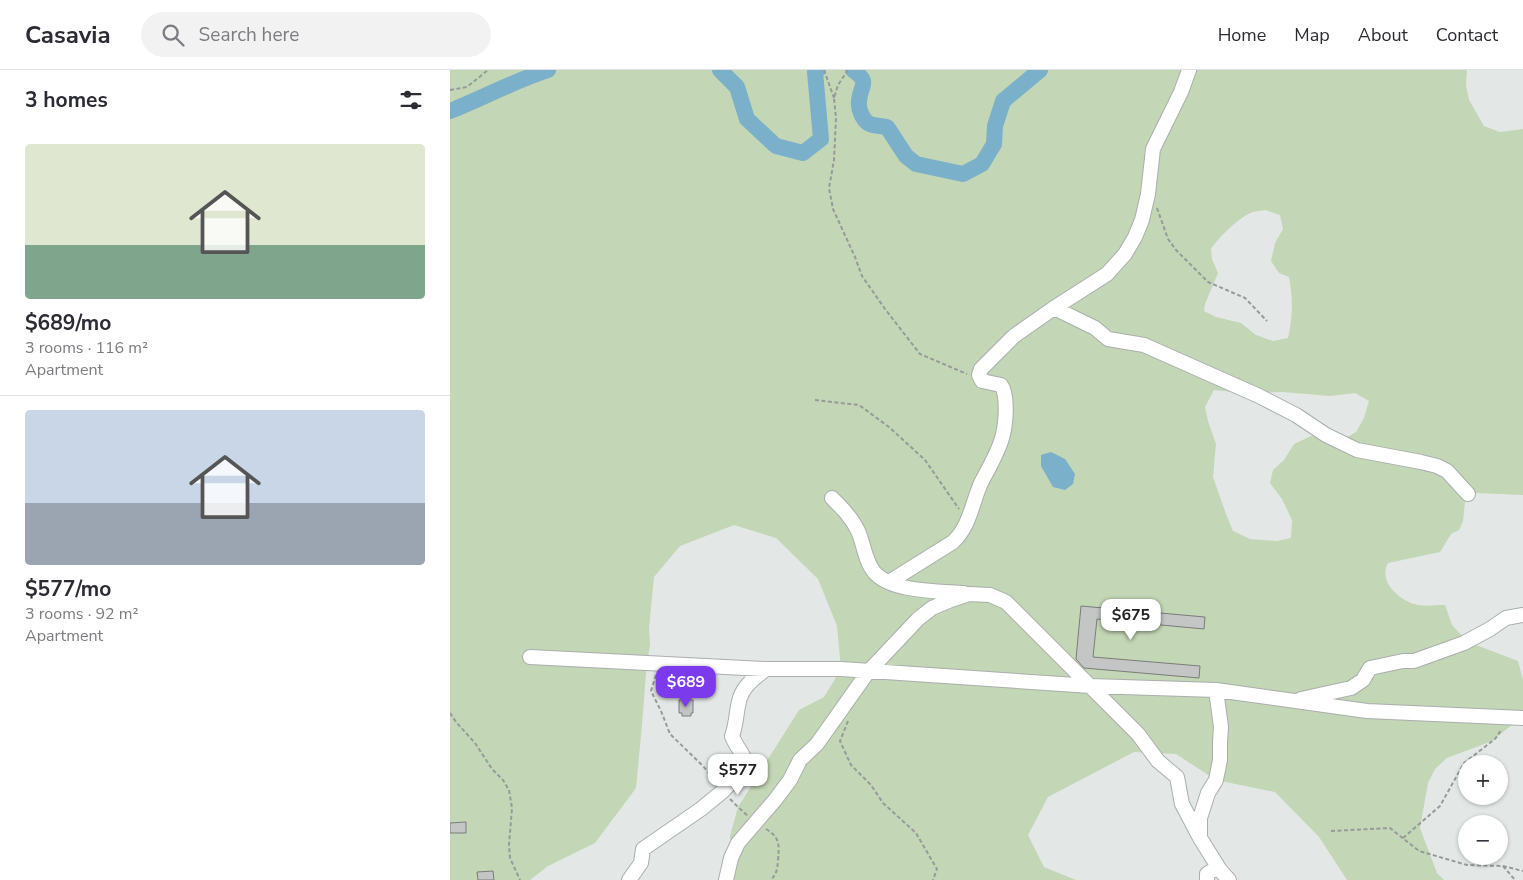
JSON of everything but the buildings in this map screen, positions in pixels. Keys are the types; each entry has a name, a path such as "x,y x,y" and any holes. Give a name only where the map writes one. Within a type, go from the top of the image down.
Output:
{"street":[{"path":"889,582 960,536 1003,436 1006,417 1002,385 982,381 979,375 981,369 1014,336 1107,274 1125,254 1142,220 1148,194 1153,149 1181,92 1189,70"},
{"path":"1054,308 1095,328 1108,339 1144,345 1259,396 1296,415 1326,435 1357,450 1437,466 1447,471 1468,494"},
{"path":"832,498 858,530 867,559 876,574 889,582 925,591 990,595 1006,602 1138,734 1158,761 1177,777 1182,804 1200,838 1225,875"},
{"path":"726,880 731,858 738,843 775,800 790,780 800,760 817,744 868,672 918,619 932,608 969,594"},
{"path":"1293,701 1350,688 1363,680 1370,668 1403,661 1414,661 1464,643 1506,618 1523,615"},
{"path":"530,657 766,669 841,669 1091,686 1216,690 1367,711 1517,718"},
{"path":"629,880 641,864 643,849 701,809 723,791 747,765 732,736 736,724 740,697 747,686 766,669"},
{"path":"1200,838 1200,818 1208,793 1216,780 1220,760 1221,727 1216,690"},
{"path":"1207,880 1208,874 1213,870 1225,875"}],"path":[{"path":"450,90 467,87 488,70"},
{"path":"824,70 834,98 836,118 834,160 829,188 833,209 862,276 920,354 982,381"},
{"path":"834,98 838,85 848,70"},
{"path":"1148,194 1155,202 1168,239 1176,250 1208,282 1245,298 1267,321"},
{"path":"815,400 859,405 889,427 925,460 967,522"},
{"path":"660,663 651,691 670,734 703,766 738,807 756,822 775,834 780,848 778,872 771,880"},
{"path":"450,713 475,743 509,790 512,808 509,845 510,858 520,880"},
{"path":"850,715 840,741 851,765 871,785 883,803 916,833 937,869 933,880"},
{"path":"1403,838 1440,806 1464,763 1495,739 1517,718"},
{"path":"1331,831 1390,828 1419,851 1467,865 1503,866 1523,871"},
{"path":"1503,866 1515,880"}],"green space":[{"path":"450,70 1467,70 1466,85 1469,100 1484,126 1500,132 1523,129 1523,495 1476,493 1465,502 1463,521 1459,530 1451,534 1440,552 1388,563 1386,570 1388,583 1396,594 1408,602 1417,605 1445,605 1452,625 1468,642 1518,661 1523,680 1523,714 1519,719 1492,741 1447,758 1435,769 1428,783 1420,828 1437,873 1444,880 1347,880 1319,837 1275,792 1216,780 1176,754 1134,752 1048,797 1028,835 1044,867 1076,880 722,880 732,853 730,836 738,807 799,710 824,697 841,669 837,626 818,579 776,538 734,525 680,546 654,577 649,628 650,644 636,788 595,843 548,866 530,880 450,880","holes":["1265,210 1280,215 1283,229 1275,243 1271,261 1279,273 1289,277 1292,300 1292,315 1288,338 1273,341 1256,335 1241,323 1216,317 1204,311 1218,273 1212,259 1211,249 1242,218 1253,212","1214,390 1239,393 1283,392 1330,396 1355,393 1369,401 1364,418 1356,432 1341,441 1311,436 1294,444 1284,460 1273,470 1270,483 1282,499 1292,520 1291,538 1277,541 1250,539 1233,531 1213,477 1216,444 1205,407"]}],"water":[{"path":"1051,452 1065,459 1075,474 1073,484 1065,490 1053,487 1041,466 1041,455"}],"waterway":[{"path":"450,111 548,70"},
{"path":"720,70 737,87 747,119 776,146 803,153 821,139 815,72 818,70"},
{"path":"853,70 863,81 859,104 861,113 868,123 887,127 906,156 916,164 963,174 982,164 994,144 995,126 1003,101 1040,70"}]}
